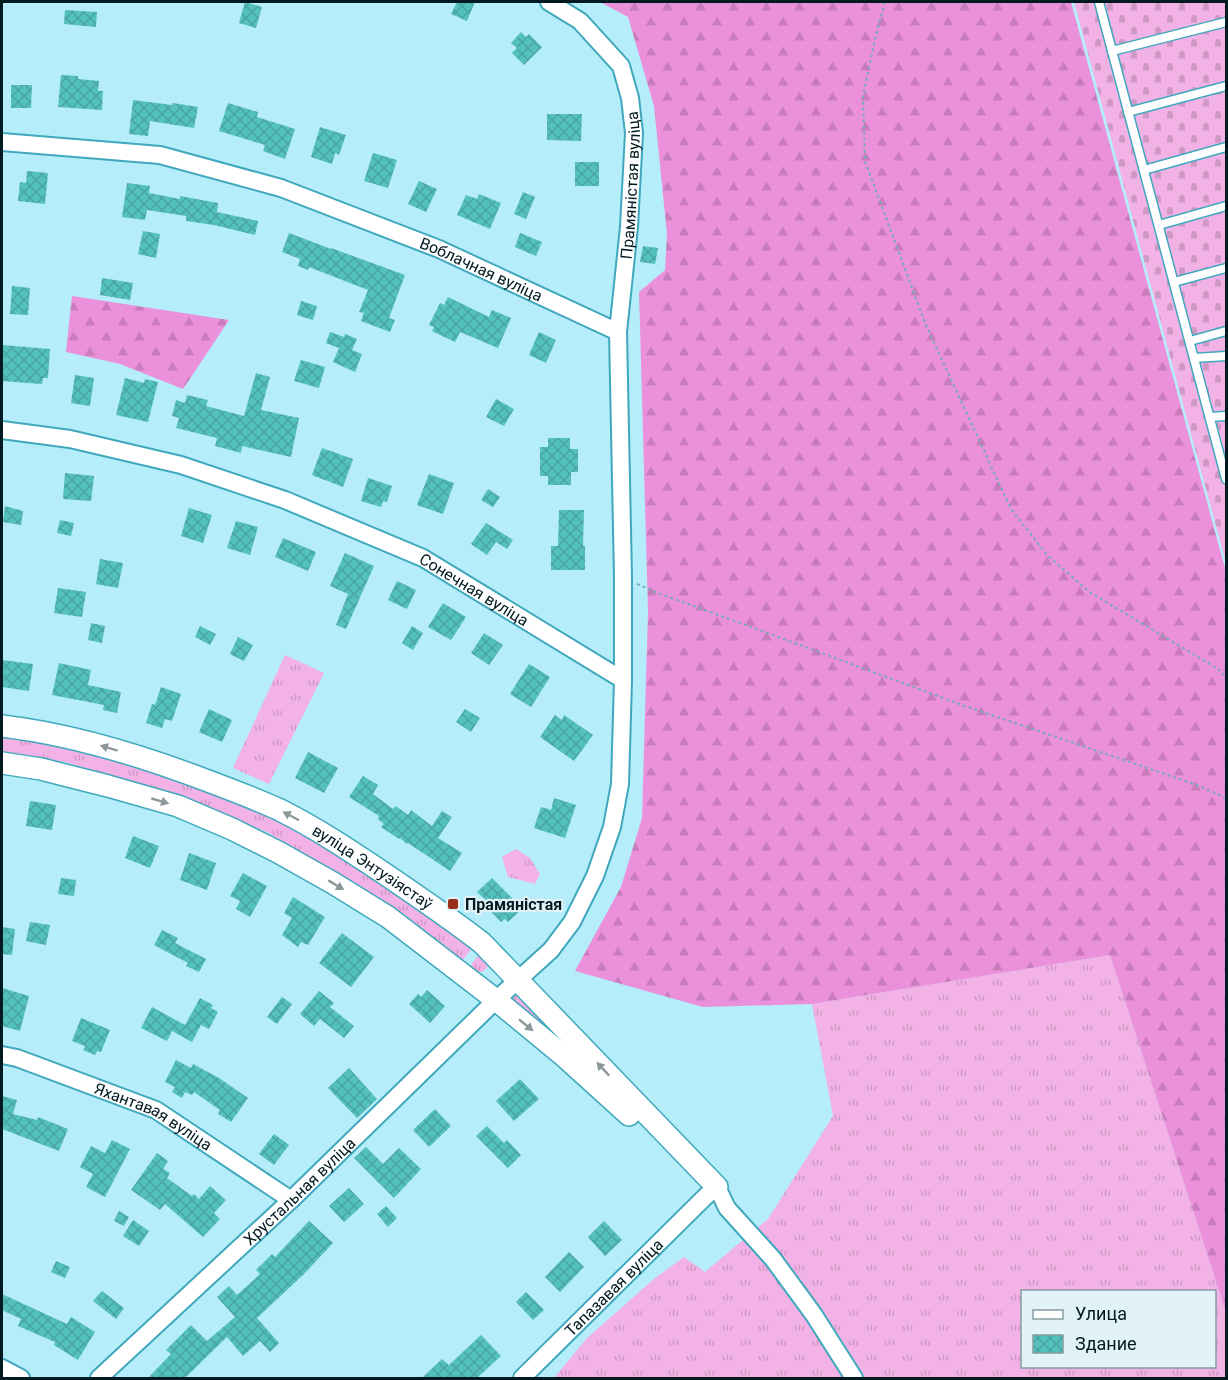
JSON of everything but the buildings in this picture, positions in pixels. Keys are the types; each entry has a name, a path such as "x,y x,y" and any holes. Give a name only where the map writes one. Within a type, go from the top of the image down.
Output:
{"street":[{"name":"Прамяністая вуліца","path":"549,2 580,21 621,66 630,98 634,133 630,216 618,332"},
{"name":"Воблачная вуліца","path":"2,142 160,155 281,188 439,249 618,332"},
{"path":"518,979 551,950 572,922 595,876 612,827 620,784 623,578 618,332"},
{"name":"Сонечная вуліца","path":"2,430 70,439 181,465 285,500 423,558 623,680"},
{"name":"вуліца Энтузіястаў","path":"2,726 97,744 170,767 280,810 319,831 447,915 482,943 518,979 637,1105 712,1192"},
{"name":"вуліца Энтузіястаў","path":"2,763 41,770 178,806 232,829 333,883 431,950 566,1057 712,1192"},
{"name":"Хрустальная вуліца","path":"99,1378 291,1200 518,979"},
{"name":"Яхантавая вуліца","path":"2,1055 17,1058 156,1110 291,1200"},
{"path":"712,1192 773,1259 814,1315 854,1378"},
{"name":"Тапазавая вуліца","path":"522,1378 712,1192"},
{"path":"2,1368 21,1378"}],"lane":[{"path":"1099,2 1226,475"},
{"path":"1112,51 1227,22"},
{"path":"1128,112 1227,86"},
{"path":"1144,170 1227,147"},
{"path":"1159,225 1227,206"},
{"path":"1174,282 1227,268"},
{"path":"1190,341 1227,331"},
{"path":"1194,358 1227,356"},
{"path":"1210,417 1227,416"}],"path":[{"path":"885,2 863,97 865,160 925,323 1011,509 1047,555 1088,591 1218,669 1227,677"},
{"path":"623,578 965,706 1197,785 1227,798"}],"green space":[{"path":"600,2 1071,2 1226,572 1226,1312 1110,955 812,1004 703,1007 575,971 621,887 642,818 648,611 639,292 665,270 667,234 654,106 628,17"},
{"path":"1074,2 1226,2 1226,563"},
{"path":"72,296 229,320 183,389 120,364 66,352"},
{"path":"285,655 324,673 269,784 233,768"},
{"path":"2,732 68,743 180,778 274,815 355,862 473,947 462,961 349,882 267,832 175,794 65,762 2,752"},
{"path":"516,849 530,858 540,874 535,884 508,877 502,857"},
{"path":"480,953 488,966 484,971 479,972 469,968"},
{"path":"1110,955 1226,1312 1226,1378 554,1378 587,1338 654,1279 684,1257 705,1272 768,1219 833,1116 812,1004"},
{"path":"516,991 573,1051 510,998"}],"place":[{"name":"Прамяністая","path":"453,904"}]}
